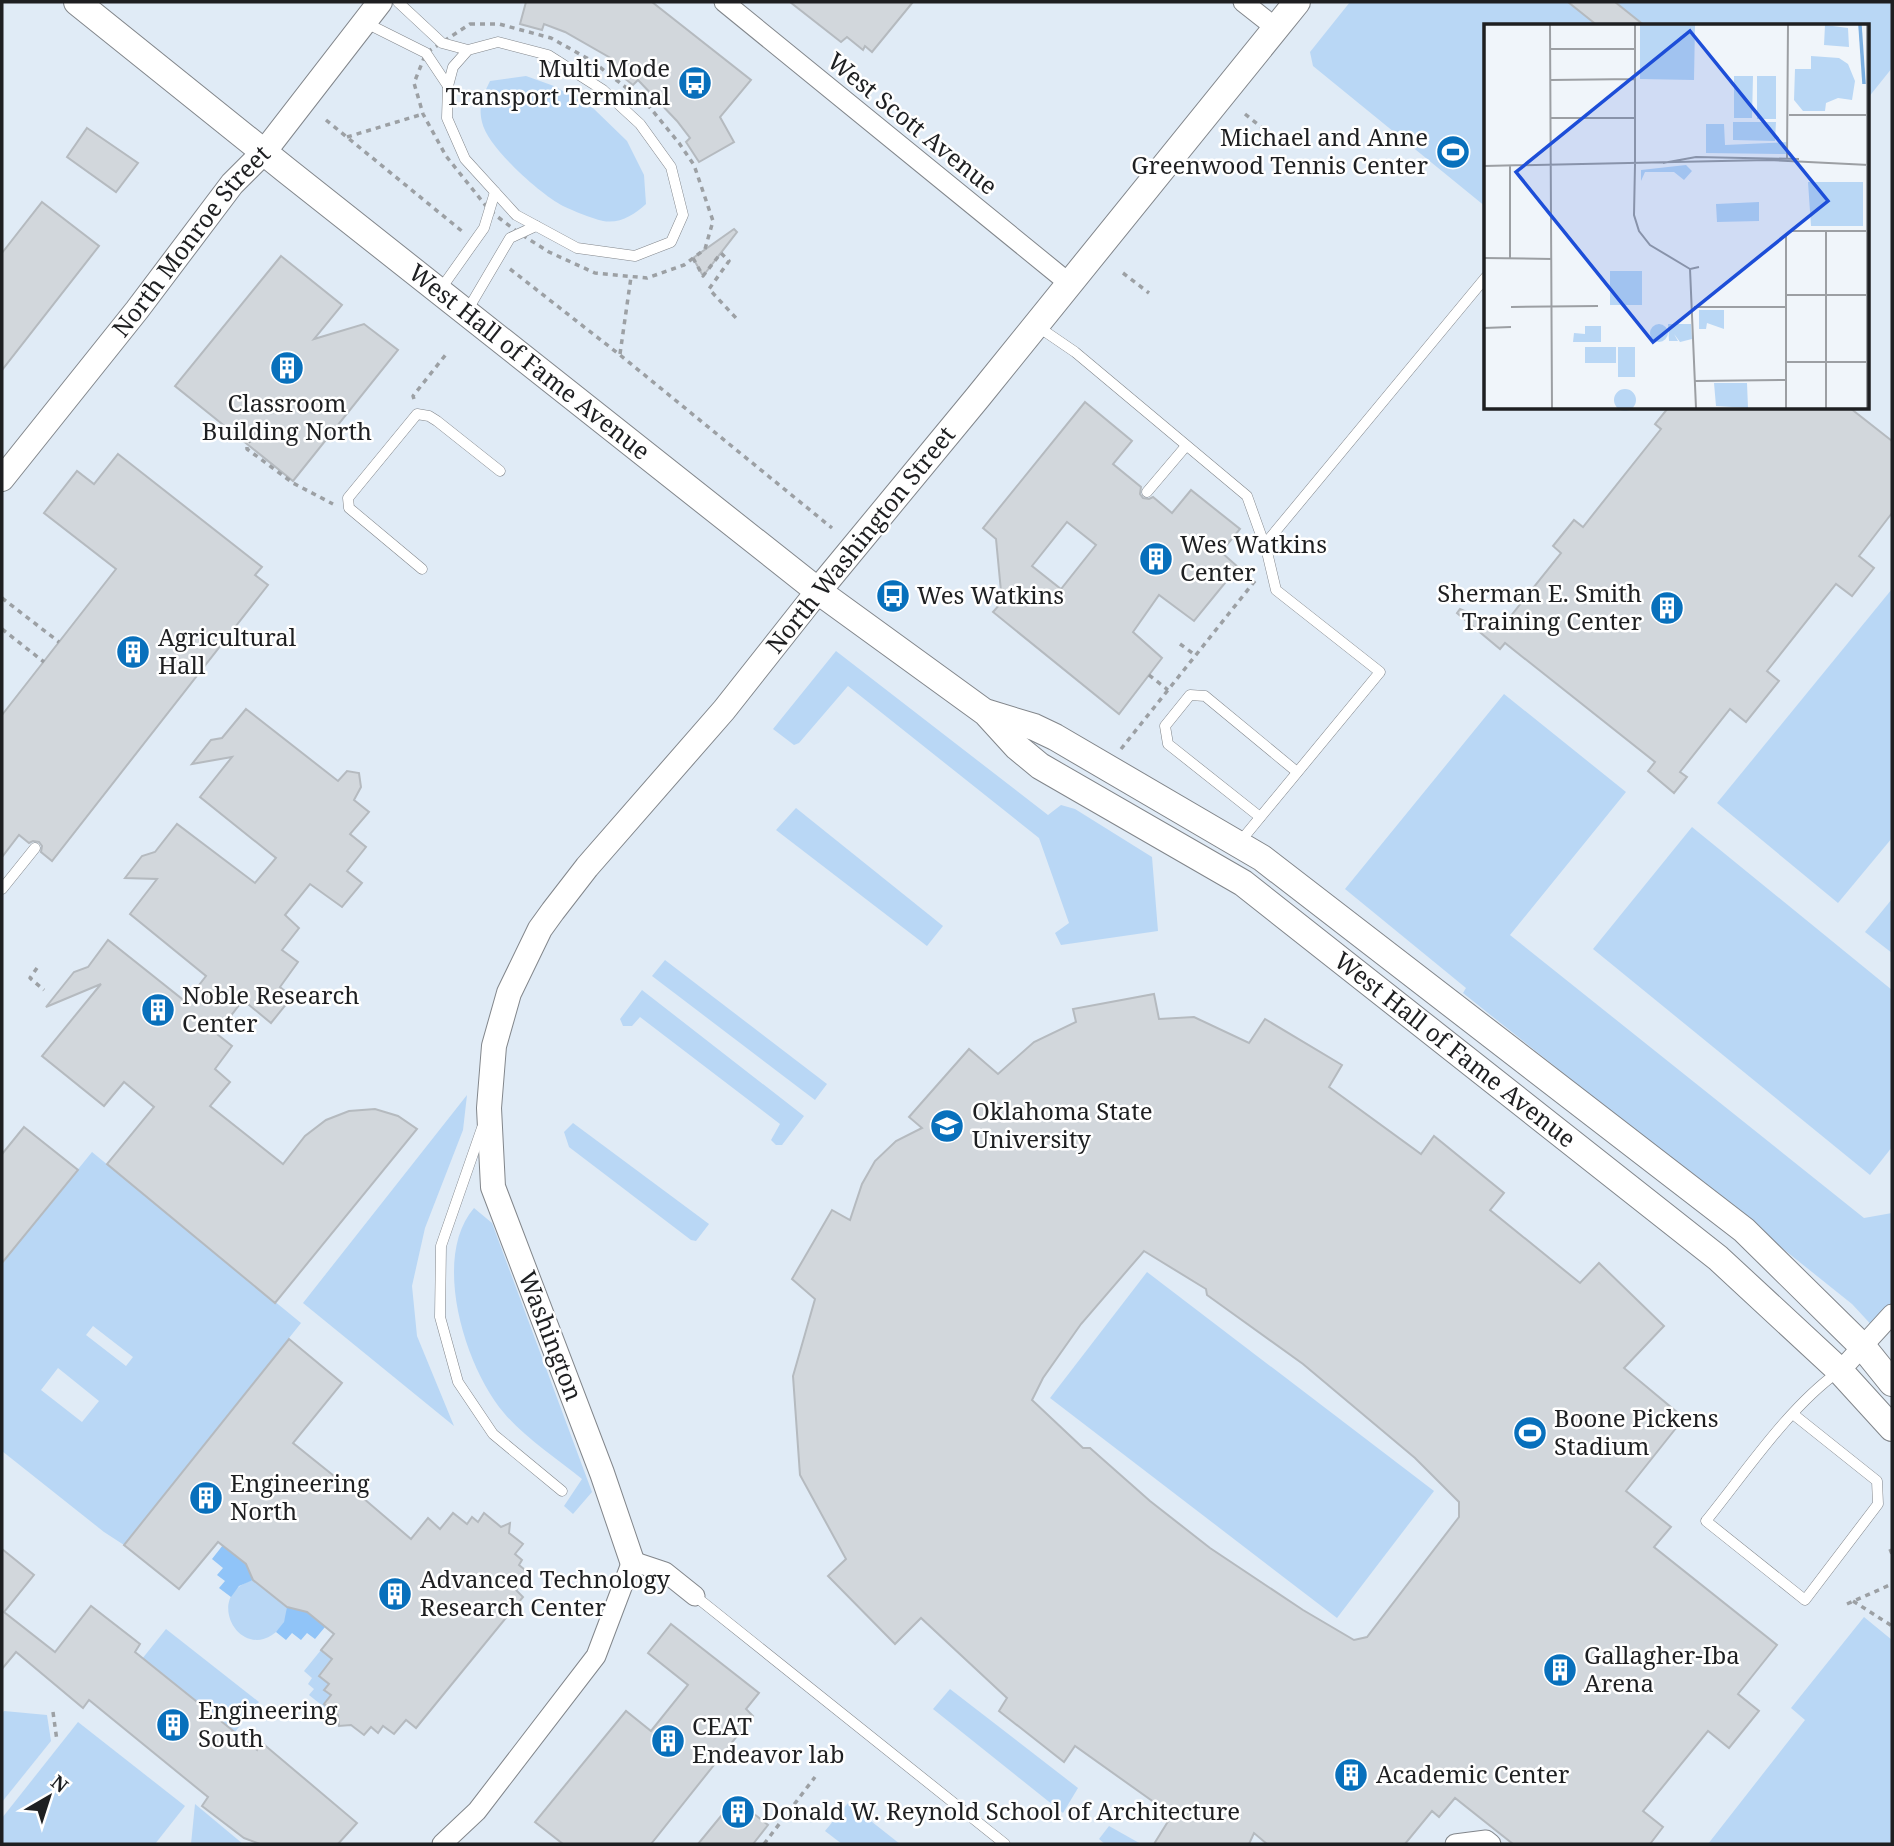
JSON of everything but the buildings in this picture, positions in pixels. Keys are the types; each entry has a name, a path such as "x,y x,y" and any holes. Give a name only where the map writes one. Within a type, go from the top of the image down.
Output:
{"main road":[{"name":"West Hall of Fame Avenue","path":"78,2 818,591 986,713 1017,747 1040,766 1243,883 1718,1258 1840,1371 1892,1428"},
{"name":"North Washington Street","path":"818,591 1297,2"},
{"name":"West Hall of Fame Avenue","path":"986,713 1034,727 1055,737 1262,858 1744,1230 1863,1347 1892,1383"}],"street":[{"name":"North Monroe Street","path":"2,479 137,310 232,184 264,152 380,2"},
{"name":"West Scott Avenue","path":"724,2 1070,284"},
{"path":"1243,2 1276,28"},
{"name":"North Washington Street","path":"489,1108 494,1046 509,993 540,929 571,886 724,710 818,591"},
{"name":"Washington","path":"489,1108 493,1188 603,1473 632,1561"},
{"path":"1840,1371 1892,1314"},
{"path":"451,1841 596,1656 632,1561 664,1572 695,1596"},
{"path":"1455,1844 1488,1842"}],"lane":[{"path":"398,2 442,43 468,50 498,42 548,55 603,90 640,124 671,167 683,215 671,242 635,256 577,248 516,215 465,159 447,118 448,86 453,67 468,50"},
{"path":"364,22 426,53 448,86"},
{"path":"440,290 484,228 495,192"},
{"path":"467,311 510,238 536,226"},
{"path":"1265,544 1484,279"},
{"path":"1036,326 1074,352 1247,496 1265,544 1276,590 1380,672 1238,844"},
{"path":"422,569 349,508 348,498 417,414 437,421 500,471"},
{"path":"1147,492 1186,446"},
{"path":"1260,817 1168,744 1165,726 1190,695 1205,696 1297,772"},
{"path":"2,889 35,848"},
{"path":"489,1108 441,1246 440,1317 458,1382 493,1434 562,1491"},
{"path":"1793,1414 1877,1480 1878,1504 1805,1600 1706,1521 1808,1395 1840,1371"},
{"path":"695,1596 1005,1844"}],"path":[{"path":"470,24 499,24 551,38 592,61 647,104 694,165 713,221 705,249 684,265 647,278 596,273 549,252 490,211 446,156 423,114 414,83 426,53 442,43 470,24"},
{"path":"347,137 423,114"},
{"path":"1245,114 1276,139"},
{"path":"326,120 475,242"},
{"path":"693,258 703,276 721,253 729,261 709,289 736,318"},
{"path":"497,260 620,355 832,528"},
{"path":"1123,273 1149,293"},
{"path":"620,355 631,277"},
{"path":"421,415 413,396 447,353"},
{"path":"258,431 247,444 247,449 311,493 333,504 349,504"},
{"path":"1118,753 1270,563"},
{"path":"2,598 59,642"},
{"path":"2,629 44,662"},
{"path":"1180,644 1196,656"},
{"path":"1149,675 1168,690"},
{"path":"37,968 30,978 44,990"},
{"path":"1847,1604 1892,1584"},
{"path":"1853,1601 1892,1626"},
{"path":"53,1712 57,1741"},
{"path":"764,1844 815,1777"}],"shaded area":[{"name":"Oklahoma State University","path":"2,2 1892,2 1892,1844 2,1844"},
{"name":"Michael and Anne Greenwood Tennis Center","path":"1350,2 1892,2 1892,68 1870,96 1870,24 1484,24 1484,205 1313,66 1310,52"},
{"path":"526,76 554,86 593,108 627,141 644,175 646,204 621,220 609,222 593,218 553,200 504,156 482,122 482,101 490,81"},
{"path":"1892,589 1892,838 1838,903 1717,803"},
{"path":"836,651 1048,815 1061,805 1075,809 1152,857 1158,931 1061,945 1055,933 1069,923 1039,838 848,686 799,743 794,745 773,729"},
{"path":"1504,694 1626,792 1510,935 1864,1218 1892,1213 1892,1314 1877,1331 1852,1304 1463,993 1466,988 1345,889"},
{"path":"796,808 943,926 927,946 776,830"},
{"path":"1692,827 1892,990 1892,1147 1870,1175 1593,949"},
{"path":"1892,899 1892,953 1865,932"},
{"path":"665,960 827,1084 815,1100 652,976"},
{"path":"642,990 804,1116 782,1145 776,1145 771,1140 780,1124 640,1017 632,1026 623,1026 620,1019"},
{"path":"467,1095 463,1130 425,1228 412,1286 417,1336 454,1426 303,1303"},
{"path":"573,1123 709,1224 696,1241 691,1240 569,1147 564,1132"},
{"path":"92,1152 301,1323 124,1545 2,1451 2,1263","holes":["93,1326 133,1357 126,1366 86,1335","58,1368 99,1401 82,1422 41,1390"]},
{"path":"474,1208 492,1223 592,1492 573,1514 564,1506 582,1479 531,1439 504,1413 477,1369 466,1341 454,1283 455,1255 461,1229"},
{"path":"1147,1272 1434,1491 1337,1618 1050,1398"},
{"path":"223,1545 246,1564 253,1580 239,1586 231,1597 219,1588 225,1581 217,1575 223,1568 212,1559"},
{"path":"253,1580 287,1607 282,1626 272,1635 259,1640 247,1638 238,1631 228,1610 230,1598 238,1587"},
{"path":"287,1607 307,1612 325,1627 315,1639 307,1633 301,1640 292,1633 286,1640 276,1632 284,1622"},
{"path":"1864,1617 1892,1640 1892,1844 1708,1844 1805,1720 1791,1708"},
{"path":"166,1629 259,1702 235,1732 142,1659"},
{"path":"321,1650 332,1659 319,1676 329,1684 324,1690 331,1695 339,1719 309,1695 314,1689 308,1684 312,1678 304,1671"},
{"path":"950,1689 1078,1788 1063,1813 933,1709"},
{"path":"4,1711 47,1715 51,1741 2,1802 2,1714"},
{"path":"78,1722 185,1806 155,1844 2,1842 2,1818"},
{"path":"848,1803 900,1844 842,1844 825,1831"},
{"path":"195,1804 243,1844 191,1844"},
{"path":"1109,1826 1141,1844 1105,1844 1099,1839"}],"place":[{"name":"Multi Mode Transport Terminal","path":"695,83"},
{"name":"Michael and Anne Greenwood Tennis Center","path":"1453,152"},
{"name":"Classroom Building North","path":"287,368"},
{"name":"Wes Watkins Center","path":"1156,559"},
{"name":"Wes Watkins","path":"893,596"},
{"name":"Sherman E. Smith Training Center","path":"1667,608"},
{"name":"Agricultural Hall","path":"133,652"},
{"name":"Noble Research Center","path":"158,1010"},
{"name":"Oklahoma State University","path":"947,1126"},
{"name":"Boone Pickens Stadium","path":"1530,1433"},
{"name":"Engineering North","path":"206,1498"},
{"name":"Advanced Technology Research Center","path":"395,1594"},
{"name":"Gallagher-Iba Arena","path":"1560,1670"},
{"name":"Engineering South","path":"173,1725"},
{"name":"CEAT Endeavor lab","path":"668,1741"},
{"name":"Academic Center","path":"1351,1775"},
{"name":"Donald W. Reynold School of Architecture","path":"738,1812"}]}
